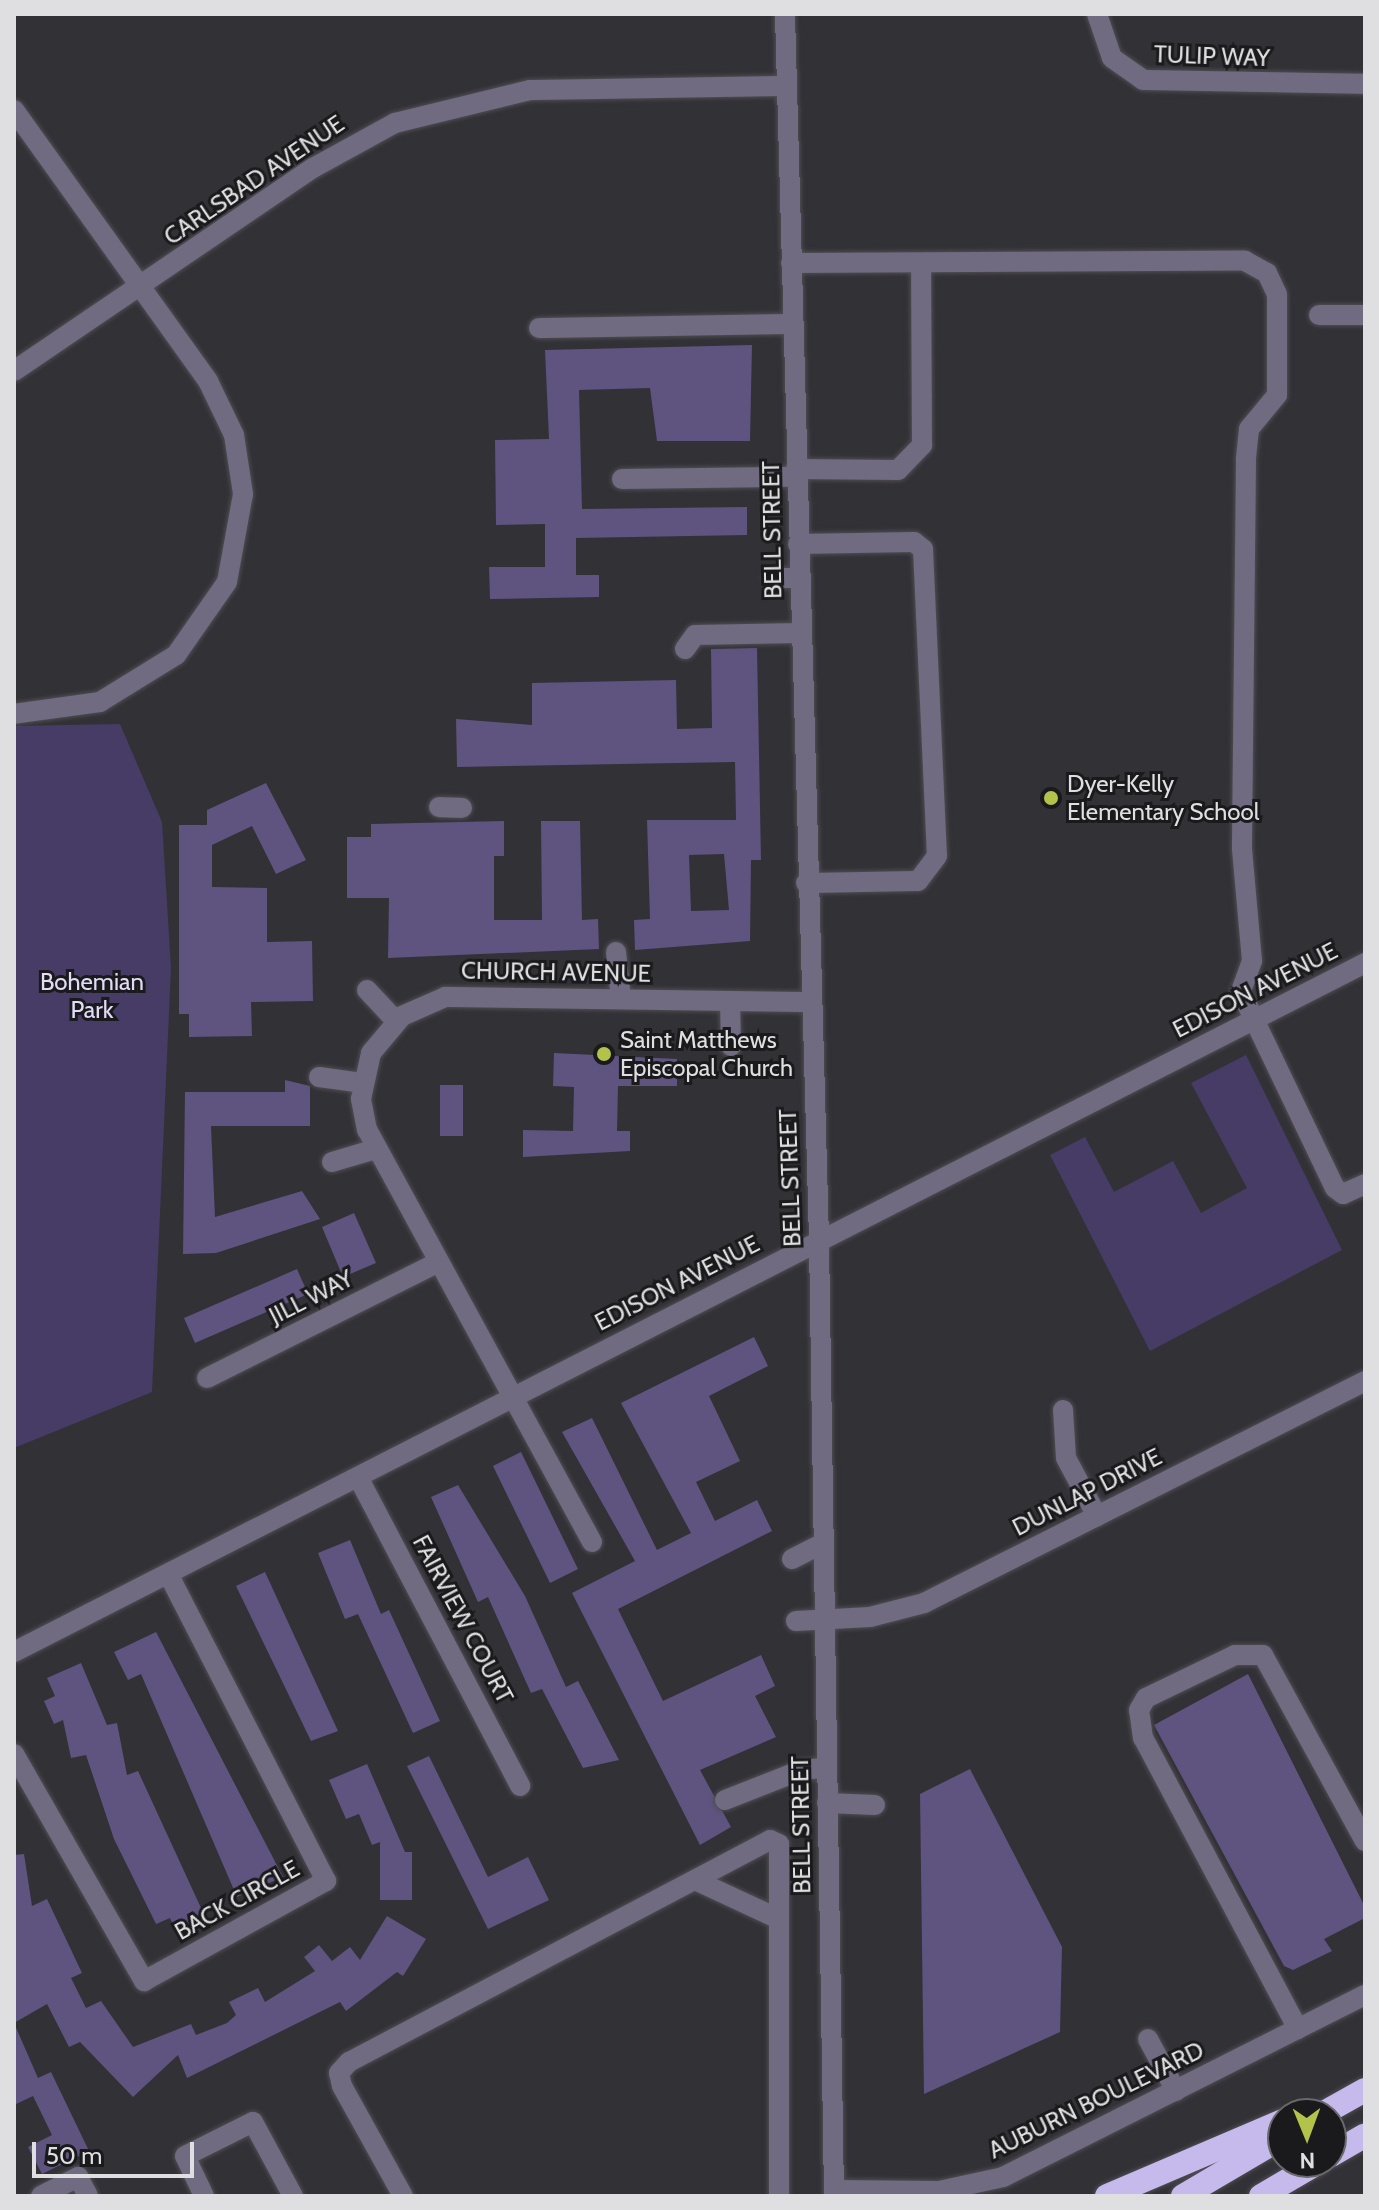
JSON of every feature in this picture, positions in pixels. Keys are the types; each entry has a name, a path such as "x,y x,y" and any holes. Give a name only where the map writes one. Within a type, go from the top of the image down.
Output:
{"highway":[{"path":"1347,2100 1365,2090"},
{"path":"1107,2196 1267,2128"},
{"path":"1347,2146 1365,2135"},
{"path":"1183,2196 1267,2146"},
{"path":"1261,2196 1292,2178"}],"street":[{"name":"BELL STREET","path":"785,14 809,1002 819,1241 834,2193"},
{"name":"TULIP WAY","path":"1097,14 1112,58 1143,80 1365,84"},
{"name":"CARLSBAD AVENUE","path":"14,371 354,143 439,107 530,90 787,86"},
{"path":"14,110 208,381 234,435 243,494 236,553 196,633 153,674 100,702 14,714"},
{"path":"791,263 1245,261 1267,273 1277,294 1277,395 1249,429 1246,460 1242,849 1252,961 1241,992 1335,1188 1343,1194 1365,1184"},
{"path":"622,479 898,470 922,445 921,264"},
{"path":"1319,315 1365,315"},
{"path":"539,328 793,324"},
{"path":"798,544 914,542 923,549 937,856 918,881 806,883"},
{"path":"773,578 799,578"},
{"path":"685,649 695,635 800,633"},
{"path":"439,807 462,808"},
{"path":"616,952 621,999"},
{"name":"EDISON AVENUE","path":"14,1652 1365,963"},
{"name":"CHURCH AVENUE","path":"592,1542 509,1397 376,1149 363,1115 362,1083 371,1053 396,1021 445,997 526,988 621,999 809,1002"},
{"path":"367,990 396,1021"},
{"path":"730,1001 731,1046"},
{"path":"319,1077 362,1083"},
{"path":"332,1162 376,1149"},
{"name":"JILL WAY","path":"207,1378 437,1263"},
{"name":"DUNLAP DRIVE","path":"796,1621 824,1620 924,1603 1365,1381"},
{"path":"1063,1410 1066,1458 1097,1516"},
{"name":"FAIRVIEW COURT","path":"358,1477 520,1786"},
{"path":"792,1559 823,1543"},
{"name":"BACK CIRCLE","path":"14,1754 144,1981 326,1881 169,1575"},
{"path":"1298,2029 1143,1738 1139,1710 1146,1698 1235,1655 1263,1655 1365,1841"},
{"path":"725,1800 801,1770 826,1768"},
{"path":"827,1803 875,1805"},
{"path":"403,2196 342,2086 339,2073 349,2062 776,1841 779,2196"},
{"path":"697,1881 779,1919"},
{"name":"AUBURN BOULEVARD","path":"834,2193 939,2191 1003,2177 1365,1995"},
{"path":"1148,2039 1176,2091"},
{"path":"204,2196 185,2156 253,2122 293,2196"},
{"path":"41,2196 78,2177 88,2196"}],"green space":[{"name":"Bohemian Park","path":"120,724 162,822 171,968 152,1392 14,1448 14,726"},
{"path":"1246,1055 1342,1250 1150,1351 1050,1155 1085,1137 1114,1192 1173,1161 1201,1213 1247,1188 1191,1083"}],"building":[{"path":"752,345 750,441 657,441 650,388 579,390 582,509 747,507 747,535 576,538 576,575 599,575 599,597 490,599 489,567 545,567 545,524 496,525 495,440 549,439 545,350"},
{"path":"757,648 761,860 751,860 750,941 635,950 634,920 650,919 647,820 736,820 735,762 457,767 456,719 532,725 532,683 676,680 677,729 712,728 711,649","holes":["724,854 729,910 691,911 689,855"]},
{"path":"266,783 306,860 276,874 252,826 212,845 212,887 267,888 267,942 312,941 313,1001 251,1002 252,1036 189,1037 189,1014 179,1014 179,825 207,825 207,810"},
{"path":"504,821 504,856 494,856 494,920 542,920 541,821 580,821 582,920 598,919 599,949 388,958 389,898 347,898 347,837 371,837 371,824"},
{"path":"554,1053 677,1059 677,1086 618,1086 617,1131 630,1131 630,1151 523,1157 523,1130 573,1131 574,1087 553,1086"},
{"path":"285,1080 310,1086 310,1126 211,1126 215,1217 302,1191 320,1219 216,1253 183,1254 185,1092 285,1092"},
{"path":"440,1085 463,1085 463,1136 440,1136"},
{"path":"354,1213 376,1263 343,1277 322,1227"},
{"path":"297,1269 308,1294 195,1343 184,1318"},
{"path":"754,1337 768,1366 709,1396 740,1461 696,1482 715,1521 757,1500 772,1531 618,1609 663,1701 761,1655 775,1686 755,1696 776,1737 700,1770 731,1827 700,1845 572,1593 635,1561 562,1432 592,1418 657,1550 691,1533 621,1403"},
{"path":"521,1452 578,1569 550,1583 493,1466"},
{"path":"458,1485 525,1596 566,1687 578,1681 619,1760 583,1768 542,1689 531,1693 488,1597 478,1602 431,1497"},
{"path":"350,1540 381,1614 389,1610 440,1721 413,1733 358,1614 345,1619 318,1553"},
{"path":"265,1572 338,1731 311,1741 236,1586"},
{"path":"156,1632 283,1877 237,1897 141,1674 128,1680 114,1652"},
{"path":"81,1663 107,1725 117,1723 127,1775 138,1771 207,1921 177,1934 170,1918 156,1924 114,1839 86,1755 71,1758 63,1720 54,1724 44,1701 55,1696 47,1678"},
{"path":"1248,1674 1365,1907 1365,1918 1324,1939 1332,1951 1293,1970 1284,1966 1154,1725"},
{"path":"429,1756 488,1877 528,1857 549,1900 488,1929 407,1766"},
{"path":"367,1764 405,1852 412,1852 412,1900 380,1900 380,1842 372,1845 359,1814 346,1819 329,1780"},
{"path":"970,1769 1062,1947 1060,2032 924,2094 920,1794"},
{"path":"24,1854 32,1906 47,1899 82,1973 71,1978 86,2008 101,2001 133,2047 191,2024 196,2035 227,2023 236,2015 229,2002 258,1988 265,2002 315,1971 304,1957 319,1945 332,1961 350,1947 360,1960 387,1916 426,1939 403,1976 397,1972 346,2011 340,2002 187,2078 178,2055 133,2097 80,2042 69,2047 47,2004 14,2023 14,1855"},
{"path":"14,2023 38,2078 51,2072 89,2151 42,2174 28,2147 52,2135 33,2096 14,2105"}],"place":[{"name":"Dyer-Kelly Elementary School","path":"1051,798"},
{"name":"Saint Matthews Episcopal Church","path":"604,1054"}]}
